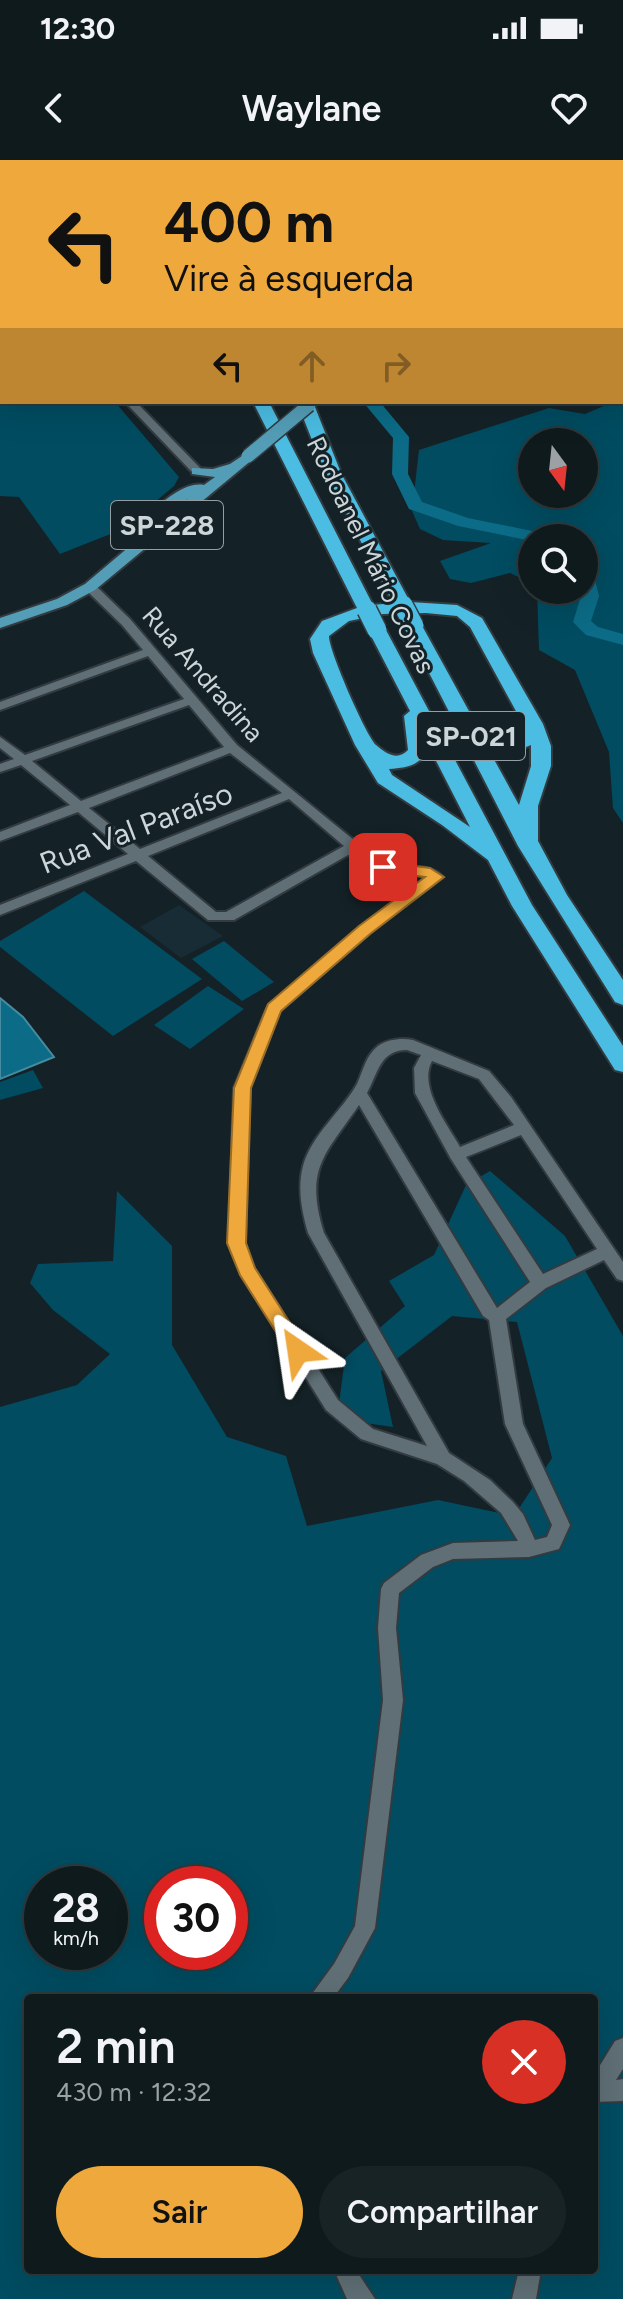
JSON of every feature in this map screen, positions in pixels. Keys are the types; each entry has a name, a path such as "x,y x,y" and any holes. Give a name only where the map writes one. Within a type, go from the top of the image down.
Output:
{"highway":[{"name":"Rodoanel Mário Covas","path":"262,404 493,855 544,942 623,1064"},
{"name":"Rodoanel Mário Covas","path":"306,404 333,473 528,846 587,947 623,997"},
{"path":"493,855 449,820 385,779 365,745 322,653 319,636 325,627 336,620 419,605 467,614 478,624 533,724 542,757 528,806 528,846"},
{"path":"365,745 390,763 402,763 417,755 419,744 409,694"},
{"path":"450,695 484,735 494,742 514,745 524,742 531,735 533,724"}],"main road":[{"name":"SP-228","path":"0,623 62,602 90,587 203,486 235,467 310,404"},
{"path":"203,486 213,473 235,467"}],"street":[{"path":"132,404 203,486"},
{"name":"Rua Andradina","path":"90,587 126,622 189,701 232,748 350,844 347,850"},
{"path":"0,706 149,652"},
{"path":"0,768 189,701"},
{"path":"0,741 213,917 229,917 347,850 367,856 383,867 430,873 436,877 365,930 274,1008 242,1088 237,1243 247,1270 332,1405 367,1434 443,1458 504,1502 525,1531 529,1549"},
{"path":"0,837 232,748"},
{"name":"Rua Val Paraíso","path":"0,910 291,794"},
{"path":"443,1458 316,1233 308,1208 312,1161 359,1092 373,1062 385,1048 407,1044 423,1048 429,1054 484,1075 524,1127 623,1275"},
{"path":"429,1054 421,1068 423,1093 456,1155 540,1283"},
{"path":"323,1994 341,1971 365,1928 393,1700 387,1628 390,1589 427,1561 453,1551 529,1549 553,1543 561,1525 514,1424 497,1317 489,1311 359,1092"},
{"path":"456,1155 524,1127"},
{"path":"497,1317 540,1283 607,1251"},
{"path":"598,2088 623,2049"},
{"path":"598,2093 623,2090"},
{"path":"346,2274 351,2286 363,2299"},
{"path":"524,2299 529,2274"}],"shaded area":[{"path":"0,404 117,404 179,477 174,486 123,529 60,554 19,497 0,496"},
{"path":"608,404 623,404 623,823 613,808 609,752 575,670 539,650 537,604 598,604 598,524 518,524 518,577 510,573 471,583 450,579 440,561 491,543 443,540 420,529 412,511 419,450 549,408 585,414"},
{"path":"84,891 202,979 113,1036 0,947 0,941"},
{"path":"179,905 223,936 181,958 140,927"},
{"path":"224,941 274,982 242,1001 192,959"},
{"path":"208,986 244,1009 190,1049 154,1025"},
{"path":"0,998 23,1017 54,1057 0,1079"},
{"path":"33,1070 43,1088 0,1100 0,1082"},
{"path":"490,1171 565,1236 623,1336 623,2299 0,2299 0,1407 77,1385 110,1354 53,1310 30,1283 38,1264 113,1261 117,1191 172,1246 172,1345 227,1437 286,1456 307,1526 438,1500 514,1516 552,1458 517,1322 452,1316 381,1371 393,1427 337,1419 345,1358 405,1306 389,1281 434,1255 466,1185"}],"waterway":[{"path":"373,404 401,437 400,474 415,505 464,522 518,533"},
{"path":"588,604 582,622 592,631 623,640"}],"route":[{"path":"298,1351 247,1270 237,1243 242,1088 274,1008 365,930 436,877 430,873 383,867"}]}
